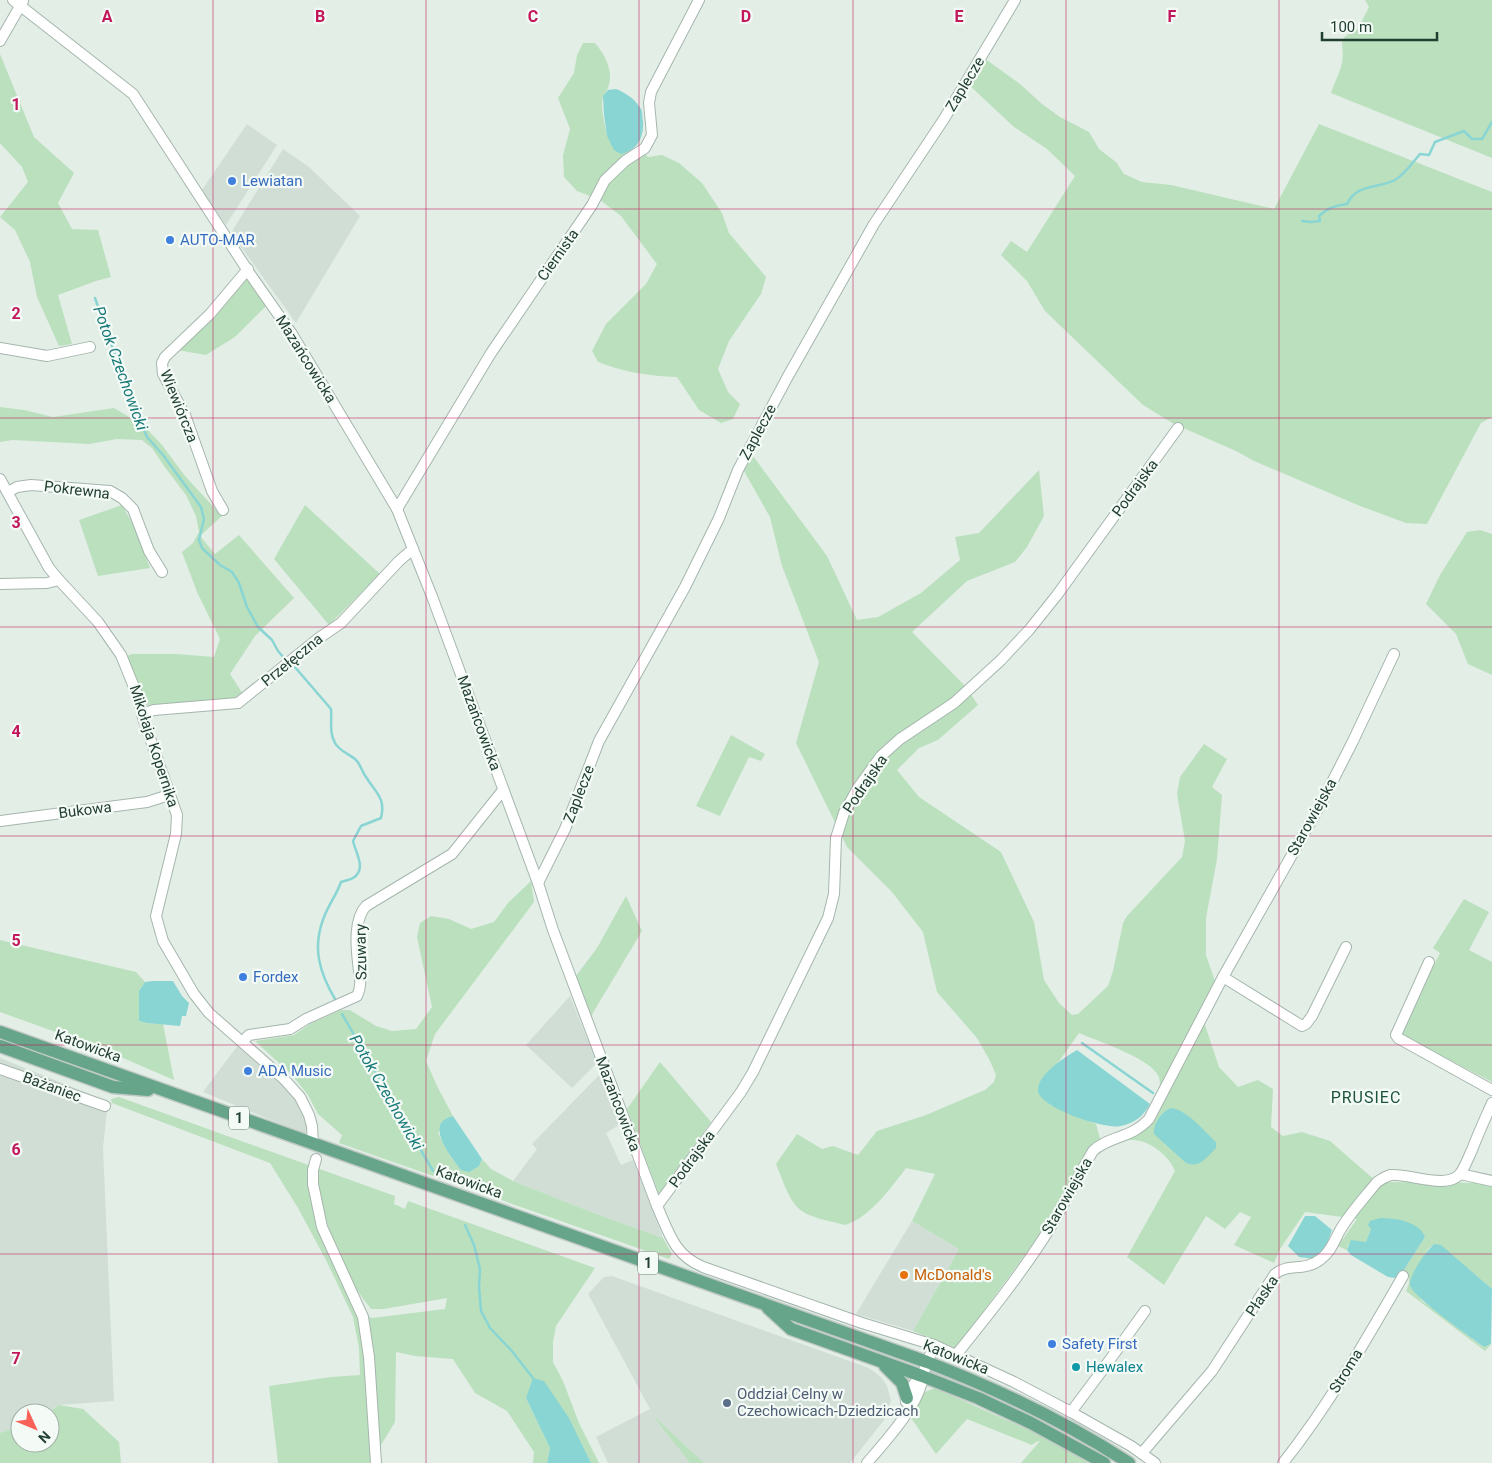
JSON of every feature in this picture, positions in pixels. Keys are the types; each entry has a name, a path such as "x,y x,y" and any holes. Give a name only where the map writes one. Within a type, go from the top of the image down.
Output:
{"main road":[{"name":"Katowicka","path":"0,1032 927,1362 979,1383 1034,1409 1129,1463"},
{"name":"Katowicka","path":"0,1046 113,1087 166,1091"},
{"name":"Katowicka","path":"762,1303 791,1329 978,1398 1031,1423 1104,1463"},
{"path":"880,1361 902,1383 907,1398"}],"street":[{"name":"Ciernista","path":"397,510 491,353 592,205 605,180 625,161 645,148 652,135 649,103 651,92 699,0"},
{"name":"Zaplecze","path":"538,883 565,829 599,741 685,587 719,518 738,470 786,378 874,224 944,119 1015,0"},
{"name":"Mazańcowicka","path":"19,2 133,94 292,334 397,510 433,599 504,790 538,883 552,930 657,1206 677,1249 692,1262 862,1323 934,1345"},
{"path":"0,41 19,2"},
{"name":"Wiewiórcza","path":"222,510 212,491 185,414 162,374 161,367 165,357 210,314 248,269"},
{"path":"0,348 47,356 90,347"},
{"name":"Podrajska","path":"657,1206 754,1072 828,918 834,894 836,838 844,813 858,788 881,756 900,739 954,703 1001,660 1029,630 1057,595 1178,428"},
{"name":"Mikołaja Kopernika","path":"0,479 49,568 98,622 117,648 130,672 176,815 176,834 156,916 163,941 194,994 209,1014 243,1041 284,1079 300,1097 309,1115 313,1144"},
{"name":"Pokrewna","path":"8,492 17,487 30,485 110,491 122,498 133,509 149,551 162,572"},
{"name":"Przełęczna","path":"142,714 154,710 238,703 319,638 341,623 399,561 413,549"},
{"path":"0,584 47,584 59,580"},
{"name":"Starowiejska","path":"956,1355 1035,1251 1093,1151 1098,1146 1134,1132 1149,1119 1223,977 1328,790 1394,654"},
{"name":"Szuwary","path":"243,1041 250,1035 290,1029 306,1019 357,996 362,988 357,938 360,913 366,906 452,854 504,790"},
{"name":"Bukowa","path":"0,821 147,802 169,795"},
{"path":"1223,977 1302,1026 1312,1016 1346,947"},
{"path":"1429,962 1396,1035 1398,1038 1492,1090"},
{"name":"Bażaniec","path":"0,1069 104,1106"},
{"path":"1460,1174 1492,1103"},
{"path":"316,1159 313,1170 313,1184 322,1227 363,1317 369,1357 376,1463"},
{"name":"Płaska","path":"1142,1453 1212,1371 1275,1274 1283,1269 1306,1267 1322,1259 1331,1248 1343,1225 1377,1182 1392,1175 1431,1180 1452,1180 1460,1174 1492,1181"},
{"name":"Stroma","path":"1283,1463 1310,1428 1353,1361 1403,1276"},
{"path":"1070,1412 1102,1372 1145,1311"},
{"path":"867,1463 899,1422 919,1392 922,1376 934,1345 1014,1382 1142,1453 1155,1463"},
{"path":"899,1422 914,1384 922,1376"}],"shaded area":[{"path":"247,124 277,145 226,225 202,190"},
{"path":"283,149 309,167 360,216 296,323 231,233"},
{"path":"570,996 597,1063 572,1088 526,1045"},
{"path":"238,1045 283,1084 296,1099 305,1118 307,1126 305,1134 203,1092"},
{"path":"0,1058 112,1103 107,1111 103,1148 114,1401 60,1405 60,1403 10,1403 10,1430 0,1433"},
{"path":"600,1074 619,1125 606,1133 621,1165 633,1160 663,1238 513,1181 537,1149 532,1144"},
{"path":"912,1221 959,1249 913,1331 856,1314"},
{"path":"612,1276 869,1368 881,1377 887,1386 891,1401 884,1420 850,1463 704,1463 656,1418 690,1463 608,1463 596,1437 650,1409 588,1294 604,1277"}],"green space":[{"path":"1365,0 1492,0 1492,158 1331,93 1342,63 1343,39 1358,29 1369,7"},
{"path":"583,43 595,43 603,53 610,71 609,84 603,97 602,106 607,136 630,152 638,146 648,157 662,155 679,163 702,183 722,213 729,233 766,277 761,294 729,341 718,369 728,392 740,404 733,419 721,423 699,410 677,377 656,376 617,368 598,362 592,351 606,324 646,284 657,264 621,216 600,200 577,191 564,177 563,155 570,129 558,98 574,73 577,55"},
{"path":"0,54 34,137 74,173 58,203 72,229 98,230 111,277 58,295 72,344 59,346 37,297 30,262 15,230 0,217 28,182 22,167 0,143"},
{"path":"984,58 1020,84 1060,117 1089,132 1099,149 1116,162 1124,174 1142,182 1171,185 1274,209 1319,124 1492,192 1492,417 1481,423 1427,524 1406,523 1360,506 1254,461 1236,451 1174,424 1143,405 1045,311 1027,281 1001,255 1011,241 1027,252 1075,176 1047,149 1014,127 968,84"},
{"path":"247,278 266,306 235,337 206,355 177,350 213,319"},
{"path":"0,407 24,410 53,417 114,408 143,425 162,445 185,476 222,516 200,536 215,554 239,535 294,598 255,636 230,674 243,694 230,699 146,705 127,656 132,654 177,654 214,657 220,639 197,592 182,552 193,543 199,532 196,516 186,495 152,448 142,440 117,439 89,444 13,440 0,442"},
{"path":"753,456 827,556 857,620 878,617 921,593 960,560 955,537 979,533 1039,470 1044,516 1027,547 1015,562 967,581 912,632 966,687 978,705 938,740 919,748 897,770 919,797 1001,852 1034,922 1044,980 1059,1003 1072,1015 1078,1014 1108,986 1123,923 1127,916 1182,857 1185,841 1177,794 1180,777 1204,744 1227,759 1212,787 1222,795 1217,859 1206,918 1206,955 1215,981 1160,1092 1159,1077 1146,1063 1123,1051 1079,1033 1060,1060 1041,1081 1050,1105 1096,1124 1101,1142 1083,1160 1036,1240 956,1348 913,1331 959,1249 912,1221 935,1174 906,1168 887,1193 871,1209 854,1222 845,1225 807,1214 797,1207 793,1203 776,1164 797,1134 822,1149 833,1146 858,1155 877,1131 926,1115 985,1090 994,1082 996,1075 977,1038 937,992 923,932 892,892 847,847 796,743 819,662 782,566 770,517 744,471"},
{"path":"122,505 134,526 150,568 98,576 79,520"},
{"path":"305,505 380,574 329,625 274,559"},
{"path":"1480,530 1492,534 1492,675 1468,664 1456,634 1426,604 1440,575 1467,532"},
{"path":"731,735 765,754 761,761 749,757 720,816 696,806"},
{"path":"531,881 534,902 435,1034 426,1061 453,1116 446,1118 438,1133 451,1157 461,1170 479,1166 482,1159 491,1169 513,1181 663,1238 672,1254 669,1259 339,1143 342,1135 318,1114 308,1095 292,1075 255,1041 294,1035 310,1024 341,1010 350,1010 376,1026 392,1031 416,1029 432,1007 417,937 420,923 431,916 449,919 471,929 494,922 508,903"},
{"path":"626,896 642,931 591,1016 576,976 597,948"},
{"path":"1464,899 1489,912 1469,950 1492,962 1492,1082 1400,1034 1440,953 1433,948"},
{"path":"0,940 136,972 145,982 139,991 139,1021 163,1024 174,1080 100,1048 0,1012"},
{"path":"1204,1022 1219,1067 1238,1087 1258,1080 1273,1089 1271,1127 1283,1136 1302,1132 1330,1141 1377,1182 1485,1183 1492,1185 1492,1289 1441,1246 1434,1244 1428,1249 1414,1273 1421,1300 1483,1347 1491,1344 1485,1351 1406,1291 1409,1277 1402,1273 1425,1237 1371,1229 1366,1242 1348,1245 1347,1250 1338,1246 1357,1219 1305,1212 1280,1249 1274,1263 1234,1245 1251,1217 1240,1212 1225,1229 1206,1216 1164,1285 1127,1257 1175,1171 1164,1155 1152,1146 1139,1141 1117,1142 1136,1133"},
{"path":"660,1062 711,1122 659,1194 627,1109"},
{"path":"119,1097 395,1196 394,1204 405,1209 408,1201 595,1268 556,1326 553,1342 553,1362 563,1381 579,1423 599,1463 591,1463 569,1419 526,1398 550,1448 547,1463 533,1463 534,1452 507,1411 475,1393 453,1359 415,1356 396,1352 395,1422 370,1463 278,1463 269,1386 360,1375 359,1348 353,1317 327,1262 298,1208 270,1163 112,1103 111,1099","holes":["326,1219 350,1278 371,1309 384,1309 447,1298 445,1309 372,1318 358,1313 326,1250 317,1226"]},
{"path":"935,1388 1042,1436 1091,1463 1021,1463 1040,1441 1032,1445 967,1419 936,1454 909,1415 925,1392"},
{"path":"60,1405 83,1409 119,1442 121,1463 0,1463 0,1433 10,1430 10,1453 60,1453"},
{"path":"656,1418 704,1463 690,1463"}],"water":[{"path":"616,89 627,94 636,102 642,110 643,121 639,142 632,149 621,154 614,150 607,136 604,115 603,96 608,90"},
{"path":"173,981 182,996 189,1003 186,1016 182,1016 180,1026 139,1021 139,991 145,982"},
{"path":"1077,1050 1150,1104 1142,1115 1130,1123 1113,1126 1074,1116 1060,1110 1041,1097 1038,1090 1042,1078 1053,1067"},
{"path":"1172,1108 1190,1117 1216,1142 1216,1148 1202,1161 1194,1164 1185,1162 1154,1134 1159,1118 1168,1109"},
{"path":"453,1116 482,1159 479,1166 469,1172 461,1170 442,1140 440,1125 444,1120"},
{"path":"1305,1216 1315,1216 1332,1230 1326,1247 1315,1259 1299,1257 1288,1246"},
{"path":"1380,1218 1399,1220 1412,1224 1418,1227 1425,1237 1402,1273 1395,1278 1388,1277 1351,1255 1347,1250 1351,1240 1366,1242 1371,1229 1368,1225 1370,1221"},
{"path":"1434,1244 1441,1245 1492,1289 1491,1344 1484,1347 1430,1306 1412,1289 1410,1284 1415,1269"},
{"path":"533,1378 544,1381 569,1418 591,1463 547,1463 550,1448 526,1398"}],"waterway":[{"path":"1302,221 1320,221 1319,216 1322,213 1332,207 1347,204 1356,193 1395,180 1405,172 1420,154 1429,155 1435,142 1464,131 1472,139 1482,139 1492,122"},
{"name":"Potok Czechowicki","path":"95,298 130,397 147,437 163,455 201,507 204,519 199,540 202,548 220,565 232,572 239,583 247,607 258,627 272,640 284,658"},
{"name":"Potok Czechowicki","path":"294,666 331,709 331,731 335,743 358,762 379,796 382,805 381,818 361,826 353,841 359,861 359,870 353,878 341,882 320,928 318,949 321,969 335,999"},
{"name":"Potok Czechowicki","path":"342,1014 433,1171"},
{"path":"1082,1043 1153,1093"},
{"name":"Potok Czechowicki","path":"465,1225 474,1245 480,1269 481,1311 490,1328 511,1350 533,1378"}],"place":[{"name":"Lewiatan","path":"232,181"},
{"name":"AUTO-MAR","path":"170,240"},
{"name":"Fordex","path":"243,977"},
{"name":"ADA Music","path":"248,1071"},
{"name":"McDonald's","path":"904,1275"},
{"name":"Safety First","path":"1052,1344"},
{"name":"Hewalex","path":"1076,1367"},
{"name":"Oddział Celny w Czechowicach-Dziedzicach","path":"727,1403"}],"district":[{"name":"PRUSIEC","path":"1366,1097"}]}
